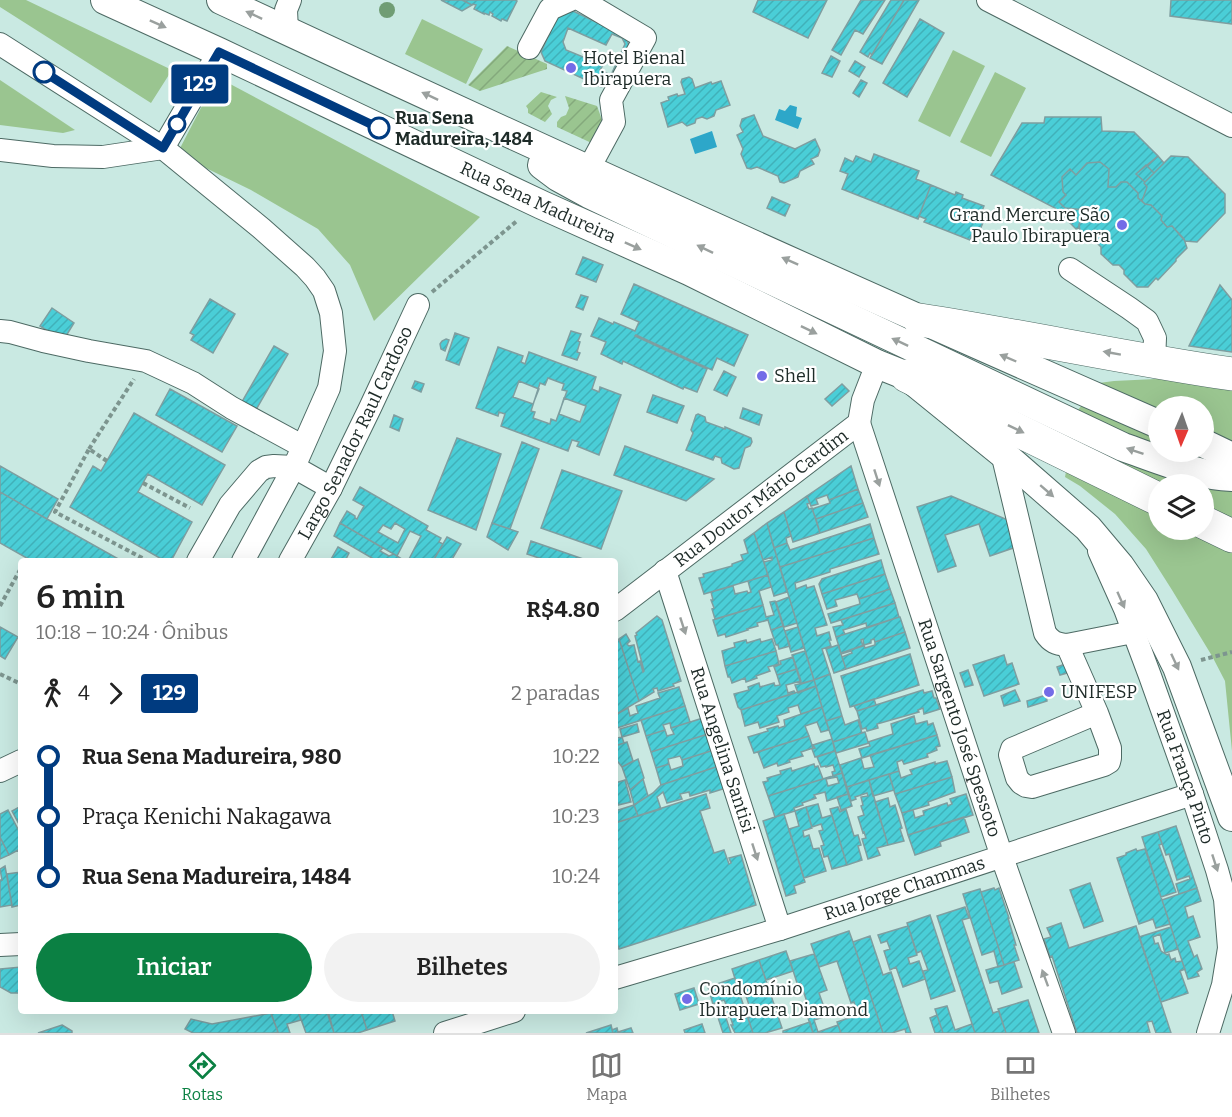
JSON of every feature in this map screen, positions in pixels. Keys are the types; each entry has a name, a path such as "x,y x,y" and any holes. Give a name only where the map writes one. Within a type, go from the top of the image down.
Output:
{"highway":[{"path":"920,320 1232,374"},
{"path":"907,376 1148,494"},
{"path":"1214,527 1232,536"}],"main road":[{"name":"Rua Sena Madureira","path":"105,0 542,205 689,271 877,364 907,376 1002,453 1088,528 1120,566 1144,601 1177,666 1232,817"},
{"path":"221,0 588,170 920,320 1148,420"},
{"path":"502,129 533,159 558,177 589,194 1123,447 1181,467 1232,477"},
{"path":"1214,448 1232,457"}],"street":[{"path":"287,31 286,10 290,0"},
{"path":"529,48 550,9 570,0"},
{"path":"580,0 645,38 611,100 614,122 588,170"},
{"path":"987,0 1232,126"},
{"path":"0,44 163,148 305,267 324,291 331,313 335,351 329,388 294,467 245,558"},
{"path":"163,148 219,52"},
{"path":"0,150 53,156 103,157 163,148"},
{"path":"1070,269 1147,321 1155,338 1154,360"},
{"name":"Largo Senador Raul Cardoso","path":"292,558 331,488 418,304"},
{"path":"0,331 146,361 193,383 232,408 302,446"},
{"name":"Rua Doutor Mário Cardim","path":"618,608 859,423 863,400 877,364"},
{"name":"Rua Sargento José Spessoto","path":"859,423 1002,857 1064,1033"},
{"path":"1002,453 1045,633 1050,640 1066,645 1133,632"},
{"path":"200,558 230,505 259,471 266,467 294,467 331,488"},
{"name":"Rua França Pinto","path":"1088,528 1125,609 1192,794 1225,899 1228,948 1222,985 1208,1033"},
{"name":"Rua Angelina Santisi","path":"665,570 780,929"},
{"path":"1066,645 1097,713"},
{"path":"0,771 18,762"},
{"name":"Rua Jorge Chammas","path":"618,977 780,929 1192,794"},
{"path":"0,945 18,944"},
{"path":"445,1033 505,1014"}],"path":[{"path":"418,304 520,219"},
{"path":"141,558 55,512 89,449 146,361"},
{"path":"89,449 107,461"},
{"path":"143,483 190,508"},
{"path":"0,606 18,573"},
{"path":"1191,663 1232,652"},
{"path":"0,674 18,683"}],"green space":[{"path":"0,0 26,0 172,70 151,103 0,7"},
{"path":"422,19 483,49 466,84 405,54"},
{"path":"507,46 547,64 547,69 480,91 468,85"},
{"path":"953,50 985,66 950,137 918,121"},
{"path":"995,72 1026,88 991,157 960,142"},
{"path":"217,77 480,217 374,321 350,265 318,229 251,190 177,154"},
{"path":"0,80 75,130 63,133 0,125"},
{"path":"541,92 557,97 551,100 548,106 552,114 545,122 528,113 526,106"},
{"path":"565,96 597,106 606,131 598,146 557,127 557,122 566,115 569,108"},
{"path":"1176,378 1232,384 1232,751 1225,681 1172,590 1146,549 1115,514 1065,477 1078,410 1099,383"}],"water":[{"path":"790,105 797,107 796,116 802,118 798,129 775,120 779,109 785,111"},
{"path":"712,131 717,147 695,154 690,139"}],"building":[{"path":"441,0 462,0 472,5 462,11"},
{"path":"462,0 517,1 507,21 502,19 501,21 492,16 490,12 489,15 484,14 474,9 476,5"},
{"path":"758,0 827,0 808,38 753,12"},
{"path":"861,0 885,0 863,34 855,30 841,55 832,50"},
{"path":"891,0 904,0 872,55 870,53 868,57 860,52"},
{"path":"904,0 919,0 882,64 870,58"},
{"path":"1171,0 1232,0 1232,24 1170,16"},
{"path":"569,9 625,36 629,45 610,84 601,87 545,61 541,52 559,13"},
{"path":"920,19 944,33 907,97 883,83"},
{"path":"568,28 606,45 612,34 622,38 625,44 611,75 600,70 603,65 566,50 563,42"},
{"path":"831,56 840,61 832,77 822,73"},
{"path":"855,61 865,67 859,77 849,71"},
{"path":"689,77 695,88 721,81 730,105 716,110 714,116 707,119 702,117 687,126 682,122 668,127 661,103 669,100 668,97 685,94 681,82 682,79"},
{"path":"861,80 867,83 859,97 853,93"},
{"path":"754,115 763,136 795,149 815,139 820,150 818,156 811,159 814,164 800,171 798,177 784,183 780,182 778,176 757,167 747,168 737,135 743,132 740,126 742,119"},
{"path":"1045,117 1101,117 1102,131 1134,132 1158,156 1136,174 1147,187 1142,201 1138,198 1138,193 1127,182 1121,182 1116,187 1108,187 1109,169 1100,162 1087,163 1076,175 1070,169 1062,177 1063,192 1066,195 1059,202 1065,208 1084,210 1083,220 1076,229 1055,208 991,175 1022,123 1044,123"},
{"path":"874,154 919,171 916,179 931,185 918,219 842,189 848,174 840,171 845,158 853,162 856,156 871,162"},
{"path":"1158,156 1164,163 1154,173 1147,166"},
{"path":"1171,156 1188,157 1225,194 1225,213 1197,242 1185,241 1172,226 1167,227 1161,220 1162,216 1151,205 1142,201 1147,187 1144,183"},
{"name":"Grand Mercure São Paulo Ibirapuera","path":"1100,162 1109,169 1108,187 1116,187 1121,182 1127,182 1138,193 1138,198 1145,204 1151,205 1162,216 1161,220 1167,227 1172,226 1184,239 1187,248 1158,280 1156,278 1148,287 1137,287 1124,274 1124,270 1119,265 1113,265 1101,254 1101,247 1096,242 1091,242 1080,231 1079,224 1083,220 1084,210 1065,208 1059,202 1066,195 1063,192 1062,177 1070,169 1076,175 1087,163"},
{"path":"1146,165 1154,173 1145,182 1136,174"},
{"path":"931,185 955,195 956,192 963,195 962,198 984,206 980,216 985,218 979,232 974,230 970,240 924,222 926,219 919,216"},
{"path":"772,197 790,205 785,216 767,208"},
{"path":"583,257 603,265 596,282 576,274"},
{"path":"634,284 748,335 734,366 717,358 712,370 635,336 707,369 697,392 684,387 683,389 623,361 622,364 601,354 606,342 591,336 599,318 635,331 639,322 621,314"},
{"path":"1220,285 1232,300 1232,352 1189,346"},
{"path":"581,295 588,297 583,310 576,307"},
{"path":"210,299 235,314 213,353 191,340 194,335 190,333"},
{"path":"52,308 74,323 63,341 40,326"},
{"path":"571,331 581,334 577,352 580,353 577,360 562,355"},
{"path":"455,333 469,338 459,365 446,360"},
{"path":"446,339 449,340 445,351 441,349 440,344"},
{"path":"274,346 288,354 253,415 239,407"},
{"path":"498,347 523,356 521,362 525,364 529,352 596,377 592,389 599,392 600,387 621,395 599,455 577,446 579,442 572,440 568,451 501,426 505,414 499,412 498,416 476,408","holes":["548,378 564,384 562,390 567,391 556,421 551,419 550,424 533,418 535,412 531,411 540,383 545,385"]},
{"path":"724,371 736,377 727,396 714,390"},
{"path":"415,381 424,384 421,392 412,388"},
{"path":"519,381 539,389 533,404 513,397"},
{"path":"842,384 849,391 832,406 825,399"},
{"path":"170,389 237,426 222,452 156,415"},
{"path":"653,395 684,406 677,423 647,412"},
{"path":"564,398 586,406 580,422 559,414"},
{"path":"743,408 762,415 759,425 740,418"},
{"path":"134,413 225,465 202,505 148,474 138,492 192,522 173,558 160,558 70,507 93,466 101,471"},
{"path":"698,414 705,417 706,422 751,438 752,442 745,448 739,468 734,469 722,463 721,458 715,456 713,460 686,450"},
{"path":"394,415 403,419 399,431 390,427"},
{"path":"457,438 501,454 476,530 428,510"},
{"path":"522,442 539,449 510,529 492,523"},
{"path":"625,446 714,479 686,501 614,475"},
{"path":"0,466 58,499 47,519 0,492"},
{"path":"851,466 858,489 829,500 827,495 816,499 818,504 811,506 807,496"},
{"path":"562,470 622,491 601,549 541,528"},
{"path":"360,487 428,526 426,530 441,538 439,542 443,544 435,558 410,558 421,536 410,531 397,556 340,523 347,511 357,519 364,506 353,500","holes":["395,523 405,529 398,543 378,532 383,525 391,529"]},
{"path":"858,489 863,503 816,519 812,509"},
{"path":"0,492 117,558 27,558 0,543"},
{"path":"807,496 810,503 807,504 809,509 812,508 820,533 793,542 784,512"},
{"path":"951,496 1015,523 1022,545 990,556 979,524 945,535 956,566 938,572 917,507"},
{"path":"863,503 868,517 820,533 816,519"},
{"path":"784,512 791,536 786,538 787,543 774,548 767,523"},
{"path":"340,523 383,548 380,551 400,558 372,558 334,536"},
{"path":"492,523 518,532 508,550 487,537"},
{"path":"767,523 787,592 774,596 764,562 772,560 772,557 763,560 754,533"},
{"path":"870,524 874,538 780,567 774,548 787,543 790,550"},
{"path":"754,533 768,575 704,594 699,578 704,577 703,574 732,566 743,560 741,555 748,553 744,540"},
{"path":"447,537 461,544 453,558 435,558"},
{"path":"874,538 879,554 830,569 830,572 795,583 796,589 806,585 807,588 814,586 827,625 815,628 817,636 829,632 831,640 829,640 831,646 822,649 830,674 814,680 780,567"},
{"path":"531,541 580,558 539,558 527,554"},
{"path":"338,547 349,553 346,558 332,558"},
{"path":"881,560 885,574 822,594 819,584 822,579"},
{"path":"885,574 890,589 859,599 857,594 835,600 837,606 827,609 822,594"},
{"path":"768,575 771,587 759,591 763,605 715,619 711,592 733,586 735,594 747,591 748,593 751,592 748,581"},
{"path":"890,589 895,603 831,623 828,614 860,604 859,599"},
{"path":"789,597 797,623 784,627 776,602"},
{"path":"775,601 783,626 771,630 768,620 757,623 758,626 748,630 726,637 725,634 718,636 713,620 763,605 766,617 774,615 770,602"},
{"path":"895,603 899,617 867,628 866,623 843,630 845,634 836,637 833,627 843,625 841,620"},
{"path":"657,616 662,620 681,681 658,691 657,688 653,689 654,692 639,701 619,639 626,634 630,641 627,644 634,645 643,672 635,636"},
{"path":"900,617 905,632 875,642 874,639 871,643 864,645 863,639 861,640 863,646 841,653 836,637"},
{"path":"783,626 790,646 779,649 771,630"},
{"path":"0,627 18,637 5,659 0,656"},
{"path":"798,627 804,648 791,652 785,631"},
{"path":"905,632 910,648 846,669 842,657 852,653 851,651 841,653 864,645 865,648 875,645 875,642"},
{"path":"760,639 761,642 772,639 776,651 725,666 722,651 735,647 734,643 746,640 747,643"},
{"path":"618,640 639,701 618,713"},
{"path":"838,645 846,669 834,673 826,649"},
{"path":"776,651 779,664 768,667 770,671 746,682 745,678 732,683 728,677 725,666"},
{"path":"805,651 814,680 801,684 792,655"},
{"path":"910,654 919,685 850,707 841,676"},
{"path":"1004,655 1007,665 1012,663 1019,684 984,696 973,665"},
{"path":"793,657 797,669 777,675 774,667 781,664 780,661"},
{"path":"1068,663 1071,672 1060,675 1057,667"},
{"path":"797,669 801,681 786,685 788,693 794,691 795,693 741,710 738,707 734,694 749,690 748,687 759,683 760,687 774,683 775,686 780,685 777,675"},
{"path":"968,670 973,685 965,687 960,673"},
{"path":"830,674 842,716 826,721 814,680"},
{"path":"814,680 816,686 798,693 795,685"},
{"path":"816,686 822,707 801,714 798,705 788,708 789,712 777,716 779,722 760,728 758,722 745,726 741,710"},
{"path":"679,687 685,706 618,728 618,713 628,708 630,716 638,713 636,706 660,698 658,693"},
{"path":"923,690 924,693 932,691 940,709 924,714 923,708 918,710 919,712 877,724 878,728 867,731 866,728 862,729 857,711"},
{"path":"1015,690 1020,701 1004,706 1001,696"},
{"path":"1046,695 1047,701 1028,707 1027,701"},
{"path":"874,699 876,705 857,711 854,706"},
{"path":"685,706 690,722 671,728 670,723 663,725 665,730 646,736 641,720"},
{"path":"822,707 829,730 821,732 817,722 805,726 809,736 754,753 748,737 768,731 767,729 785,726 784,720"},
{"path":"842,716 845,725 858,720 862,733 833,742 826,721"},
{"path":"914,716 916,724 927,721 928,725 933,723 937,735 862,758 859,749 870,746 869,743 836,753 833,742 865,732 868,742 893,734 891,724"},
{"path":"703,718 708,734 651,752 646,736 665,730 667,736 674,734 671,728"},
{"path":"637,724 639,732 622,737 620,729"},
{"path":"708,734 714,750 682,760 680,756 668,759 669,764 656,768 651,752"},
{"path":"937,735 940,746 936,747 937,750 927,754 928,757 904,764 902,760 897,762 899,771 847,787 840,765 861,758 864,769 874,767 870,755"},
{"path":"809,736 813,748 801,752 803,756 778,766 777,763 764,768 758,752"},
{"path":"622,737 624,743 618,745 618,738"},
{"path":"832,739 835,751 815,757 813,745"},
{"path":"627,742 633,761 622,767 618,762 618,745"},
{"path":"714,750 719,766 661,785 656,768 669,764 671,770 683,766 682,760"},
{"path":"835,751 842,773 833,776 832,772 835,771 833,765 821,767 817,757"},
{"path":"638,759 644,778 630,790 622,767"},
{"path":"947,761 952,777 895,794 889,774 899,771 901,778 912,774 910,770 935,762 935,764"},
{"path":"814,764 815,767 818,766 823,779 768,796 763,782 768,781 767,778 781,774 780,771 791,768 792,771"},
{"path":"719,766 726,788 690,796 689,792 680,794 682,799 667,803 663,792 657,797 661,809 638,816 634,805 661,785"},
{"path":"842,773 848,794 827,801 825,792 814,795 816,798 802,803 803,805 794,808 795,811 775,817 768,796","holes":["837,777 839,783 828,786 826,779"]},
{"path":"889,774 894,790 873,796 869,780"},
{"path":"952,777 955,792 928,802 929,805 902,813 895,794"},
{"path":"643,779 648,796 634,805 630,790"},
{"path":"625,780 631,802 618,805 618,782"},
{"path":"869,780 888,845 877,848 880,855 868,859 862,839 866,838 858,817 864,815 861,797 868,796 867,793 851,801 847,787"},
{"path":"706,794 710,808 700,811 714,853 724,850 729,864 731,863 729,858 741,855 756,905 619,949 618,822"},
{"path":"848,794 852,806 841,810 837,797"},
{"path":"966,794 973,815 908,835 902,813 913,810 915,818 924,815 923,811 947,803 948,806 952,804 950,799"},
{"path":"888,798 890,807 895,805 904,841 888,845 875,802"},
{"path":"818,804 822,818 832,815 847,865 832,869 828,856 824,857 821,846 824,845 819,831 823,830 821,824 812,827 806,807"},
{"path":"634,805 638,816 618,822 618,810"},
{"path":"806,807 812,828 803,831 804,837 809,835 813,849 819,848 826,871 804,878 789,829 799,826 795,811"},
{"path":"838,807 840,812 846,809 854,836 858,835 861,845 858,846 862,860 847,865 830,809"},
{"path":"18,808 18,822 12,811"},
{"path":"8,810 18,829 18,850 9,855 0,837 0,814"},
{"path":"784,814 805,882 794,886 796,893 786,896 763,821"},
{"path":"964,817 969,832 940,842 941,846 915,855 908,835"},
{"path":"1176,826 1197,888 1179,894 1176,884 1190,879 1189,876 1177,880 1169,854 1166,855 1158,832"},
{"path":"1158,832 1162,844 1159,845 1176,892 1161,897 1142,837"},
{"path":"0,837 9,855 0,859"},
{"path":"1136,849 1137,851 1145,849 1170,924 1156,928 1153,919 1139,924 1117,858"},
{"path":"5,866 12,905 0,907 0,880 2,880 0,869"},
{"path":"18,872 18,906 12,907 7,874"},
{"path":"1090,883 1103,921 1084,928 1070,890"},
{"path":"994,888 995,890 999,888 1019,960 1004,965 981,892"},
{"path":"1197,888 1201,901 1185,907 1188,918 1193,916 1200,937 1188,941 1202,969 1197,972 1199,976 1188,979 1162,900"},
{"path":"980,889 1004,965 998,967 994,951 982,955 963,894"},
{"path":"965,907 969,918 962,920 993,1013 999,1011 1006,1033 975,1033 937,916"},
{"path":"930,915 955,991 931,999 923,971 928,970 921,951 917,953 907,923"},
{"path":"1061,923 1069,948 1136,926 1171,1033 1156,1033 1152,1021 1147,1022 1150,1033 1077,1033 1052,956 1050,957 1044,939 1051,937 1047,928"},
{"path":"908,926 917,955 908,958 910,964 919,961 925,979 903,987 896,967 890,970 884,951 890,949 887,941 881,943 878,935"},
{"path":"1171,927 1178,949 1165,953 1160,934 1153,937 1155,944 1158,943 1161,951 1167,955 1169,954 1171,960 1175,958 1176,962 1182,961 1185,969 1180,971 1188,993 1161,1002 1139,937"},
{"path":"849,931 883,1033 841,1033 837,1022 858,1015 854,1002 851,1003 837,961 819,967 811,944"},
{"path":"870,936 883,975 891,972 911,1033 906,1033 905,1029 883,1033 853,942"},
{"path":"786,951 793,971 766,980 759,960"},
{"path":"814,954 827,990 819,993 827,1016 814,1020 818,1032 838,1025 841,1033 813,1033 808,1018 812,1017 801,984 798,986 790,961"},
{"path":"759,960 782,1028 765,1033 753,1033 748,1018 759,1014 755,1004 749,1005 745,993 740,995 732,969"},
{"path":"1014,962 1022,987 1002,994 998,981 990,983 986,970"},
{"path":"18,967 18,993 11,993 0,987 0,969"},
{"path":"735,978 753,1033 735,1033 730,1016 726,1018 731,1033 723,1033 715,1008 726,1004 724,1000 713,1004 708,987"},
{"name":"Condomínio Ibirapuera Diamond","path":"694,988 699,1004 680,1010 675,994"},
{"path":"1028,1000 1039,1033 1006,1033 998,1009"},
{"path":"947,1006 955,1030 972,1024 975,1033 943,1033 935,1009"},
{"path":"271,1014 299,1014 301,1020 287,1024 290,1033 275,1033 278,1032"},
{"path":"271,1014 278,1032 193,1033 185,1029 191,1019 212,1024"},
{"path":"299,1014 328,1014 334,1033 306,1033"},
{"path":"329,1014 362,1014 367,1030 358,1033 334,1033"},
{"path":"362,1014 393,1014 395,1021 367,1030"},
{"path":"937,1015 943,1033 935,1033 930,1018"},
{"path":"810,1022 813,1033 783,1033 783,1031"},
{"path":"702,1024 705,1033 685,1033 684,1030"},
{"path":"62,1025 72,1033 38,1033"},
{"path":"611,1025 613,1033 586,1033"},
{"path":"617,1028 618,1032 631,1028 633,1033 613,1033 612,1030"}],"bus line":[{"name":"129","path":"44,72 163,148 219,52 379,128"}],"place":[{"name":"Hotel Bienal Ibirapuera","path":"571,68"},
{"name":"Rua Sena Madureira, 1484","path":"379,128"},
{"name":"Grand Mercure São Paulo Ibirapuera","path":"1122,225"},
{"name":"Shell","path":"762,376"},
{"name":"UNIFESP","path":"1049,692"},
{"name":"Condomínio Ibirapuera Diamond","path":"687,999"}]}
